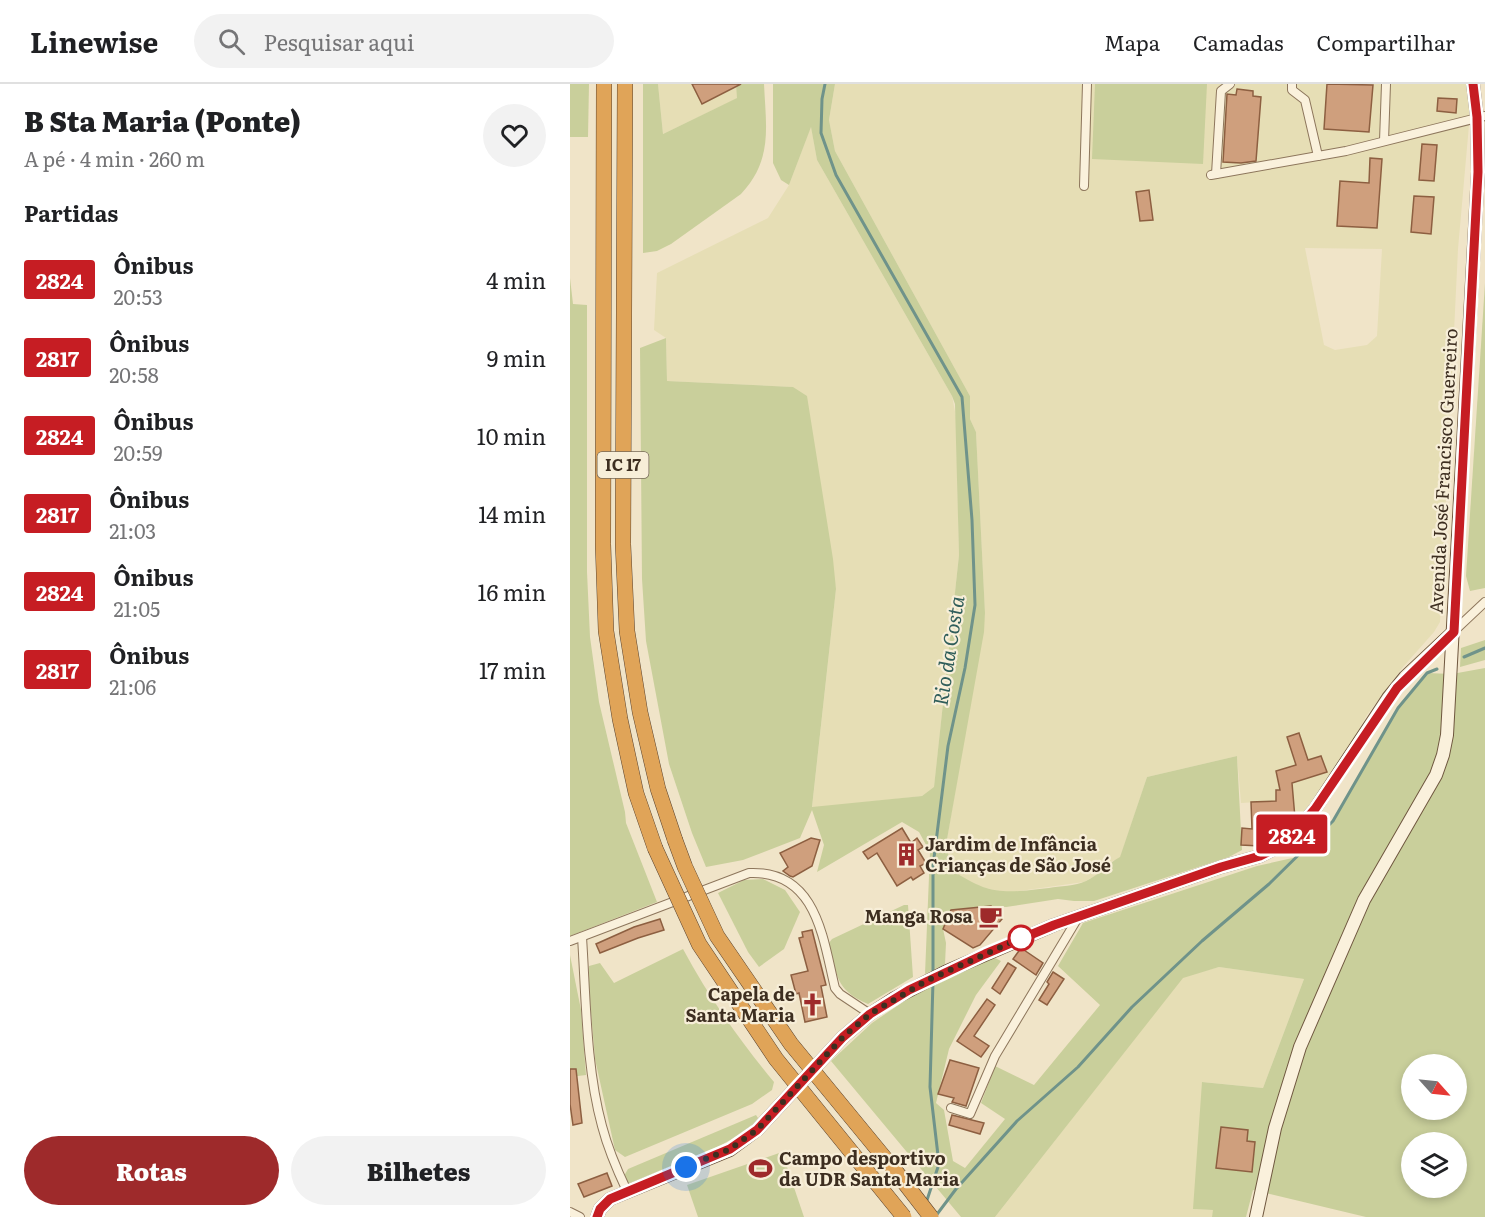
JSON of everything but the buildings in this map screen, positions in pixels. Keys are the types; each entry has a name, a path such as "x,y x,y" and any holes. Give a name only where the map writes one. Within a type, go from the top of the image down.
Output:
{"highway":[{"name":"IC 17","path":"604,84 603,544 606,631 620,719 636,793 655,848 699,944 776,1059 904,1217"},
{"name":"IC 17","path":"625,84 623,544 627,631 640,712 658,789 685,867 717,936 791,1044 931,1217"}],"main road":[{"name":"Avenida José Francisco Guerreiro","path":"1256,1217 1275,1128 1300,1047 1364,900 1436,775 1443,756 1447,735 1454,632 1481,117 1473,84"},
{"path":"597,1217 603,1204 627,1191 730,1149 746,1139 843,1037 870,1014 926,981 1044,929 1221,867 1260,856 1274,849 1296,831 1315,809 1388,698 1454,632"}],"street":[{"path":"1084,186 1087,84"},
{"path":"1230,84 1221,92 1214,175 1318,156 1481,117"},
{"path":"1292,84 1292,90 1305,100 1318,156"},
{"path":"1384,141 1386,84"},
{"path":"1454,632 1485,602"},
{"path":"570,941 749,873 764,872 790,884 802,894 821,926 835,988 840,994 870,1014"},
{"path":"951,1108 970,1114 995,1056 1079,916"},
{"path":"582,937 592,1074 602,1125 615,1166 627,1191"},
{"path":"570,1212 580,1217"}],"shaded area":[{"path":"658,84 736,84 738,98 663,134"},
{"path":"835,84 1466,84 1469,100 1469,125 1458,249 1440,622 1367,715 1342,760 1312,804 1298,820 1295,818 1294,799 1285,799 1284,789 1276,790 1276,801 1241,803 1237,756 1147,777 1120,858 1111,862 1104,871 1084,882 1006,893 974,885 952,870 946,845 985,614 976,432 970,419 970,396 835,151 829,120","holes":["1305,248 1382,249 1377,336 1367,345 1335,350 1324,345"]},
{"path":"811,126 817,160 952,396 956,417 959,555 934,788 922,796 812,808 836,589 793,387 667,381 666,338 654,330 657,273 768,218 789,185"},
{"path":"1219,967 1304,979 1263,1088 1203,1082 1194,1209 1214,1210 1212,1217 995,1217 1183,977"}],"green space":[{"path":"570,84 589,84 588,137 570,137"},
{"path":"643,84 658,84 663,134 737,98 736,84 764,84 766,129 763,156 758,169 741,194 671,244 657,251 643,253"},
{"path":"773,84 835,84 829,120 835,151 970,396 970,419 976,432 985,613 984,632 946,845 952,870 977,884 998,891 1034,890 1086,881 1120,857 1147,777 1237,756 1242,850 1229,857 1094,901 1058,899 1006,907 991,906 951,910 943,929 946,943 945,964 925,974 930,852 919,832 902,822 817,872 824,845 812,810 800,838 743,860 706,867 669,764 646,641 642,579 640,348 666,338 667,381 793,387 807,396 836,589 812,807 922,796 934,787 959,555 955,404 817,160 811,127 789,185 781,180 773,163"},
{"path":"1095,84 1207,84 1203,164 1092,159"},
{"path":"570,278 573,304 587,305 587,572 590,637 599,702 626,823 657,902 570,936"},
{"path":"1485,283 1485,588 1470,591 1466,576"},
{"path":"1485,640 1485,660 1460,667 1461,648"},
{"path":"1485,668 1485,1217 1366,1217 1253,1190 1246,1217 1212,1217 1213,1210 1193,1209 1202,1082 1263,1088 1304,979 1219,967 1183,978 995,1217 961,1217 831,1061 872,1023 919,991 993,957 1001,961 976,995 949,1049 936,1103 944,1110 953,1161 965,1168 1005,1119 981,1103 995,1066 1034,1085 1100,1005 1058,966 1083,923 1257,866 1297,857 1333,821 1398,708 1427,673 1452,674"},
{"path":"763,879 785,890 800,912 784,949 759,967 748,952 718,893 744,880"},
{"path":"908,905 913,977 868,1004 843,987 836,973 829,943 832,939"},
{"path":"683,949 725,1018 774,1082 772,1090 752,1104 625,1157 615,1150 595,1059 589,966 600,963 614,983"},
{"path":"570,955 581,1010 586,1075 570,1077"},
{"path":"756,1115 758,1118 748,1128 718,1147 627,1183 624,1176 628,1169"},
{"name":"Campo desportivo da UDR Santa Maria","path":"782,1152 804,1217 698,1217 687,1185"}],"waterway":[{"name":"Rio da Costa","path":"825,84 821,133 836,175 962,397 972,520 975,605 965,668 948,746 933,866 933,975"},
{"path":"1464,657 1485,648"},
{"path":"935,1217 956,1189 1017,1121 1078,1067 1132,1007 1202,941 1269,884 1333,821 1398,708 1427,673 1437,669"},
{"name":"Rio da Costa","path":"926,1203 939,1164 930,1087 933,981"}],"bus line":[{"name":"2824","path":"597,1217 603,1204 610,1199 730,1149 746,1139 843,1037 870,1014 909,990 1054,925 1221,867 1260,856 1274,849 1296,831 1315,809 1388,698 1405,677 1454,632 1478,172 1477,117 1473,84"}],"place":[{"name":"Jardim de Infância Crianças de São José","path":"907,855"},
{"name":"Manga Rosa","path":"991,917"},
{"name":"Capela de Santa Maria","path":"813,1005"},
{"name":"Campo desportivo da UDR Santa Maria","path":"761,1169"}],"route":[{"path":"686,1167 730,1149 757,1130 843,1037 870,1014 926,981 1021,938"}]}
